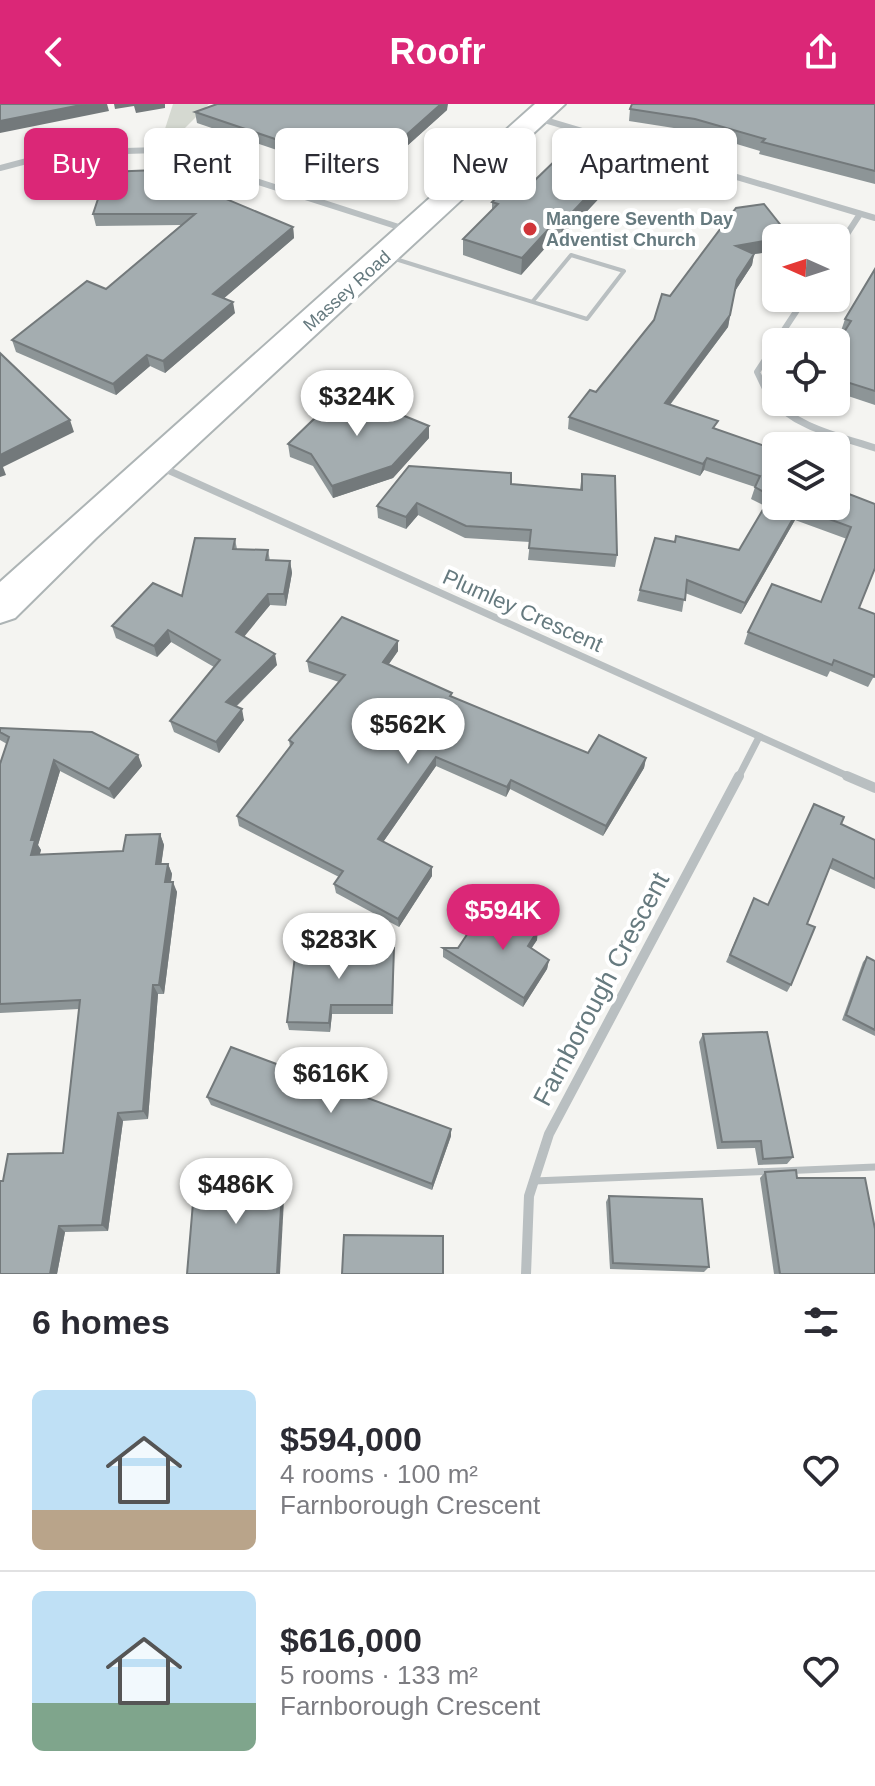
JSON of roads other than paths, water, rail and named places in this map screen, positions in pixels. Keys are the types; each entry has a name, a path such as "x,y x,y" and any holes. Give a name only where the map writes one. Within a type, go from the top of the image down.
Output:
{"main road":[{"name":"Massey Road","path":"0,607 82,528 156,465 544,111"}],"street":[{"path":"544,111 875,218"},
{"path":"0,168 57,153 159,150 411,232"},
{"path":"850,229 860,214"},
{"path":"762,364 757,372 762,391"},
{"path":"791,416 875,448"},
{"name":"Plumley Crescent","path":"156,465 875,788"},
{"name":"Farnborough Crescent","path":"526,1274 529,1196 549,1134 759,737"}],"lane":[{"path":"385,256 587,319 624,271 571,255 533,301"},
{"path":"534,1181 875,1167"}],"place":[{"name":"Mangere Seventh Day Adventist Church","path":"530,229"}]}
